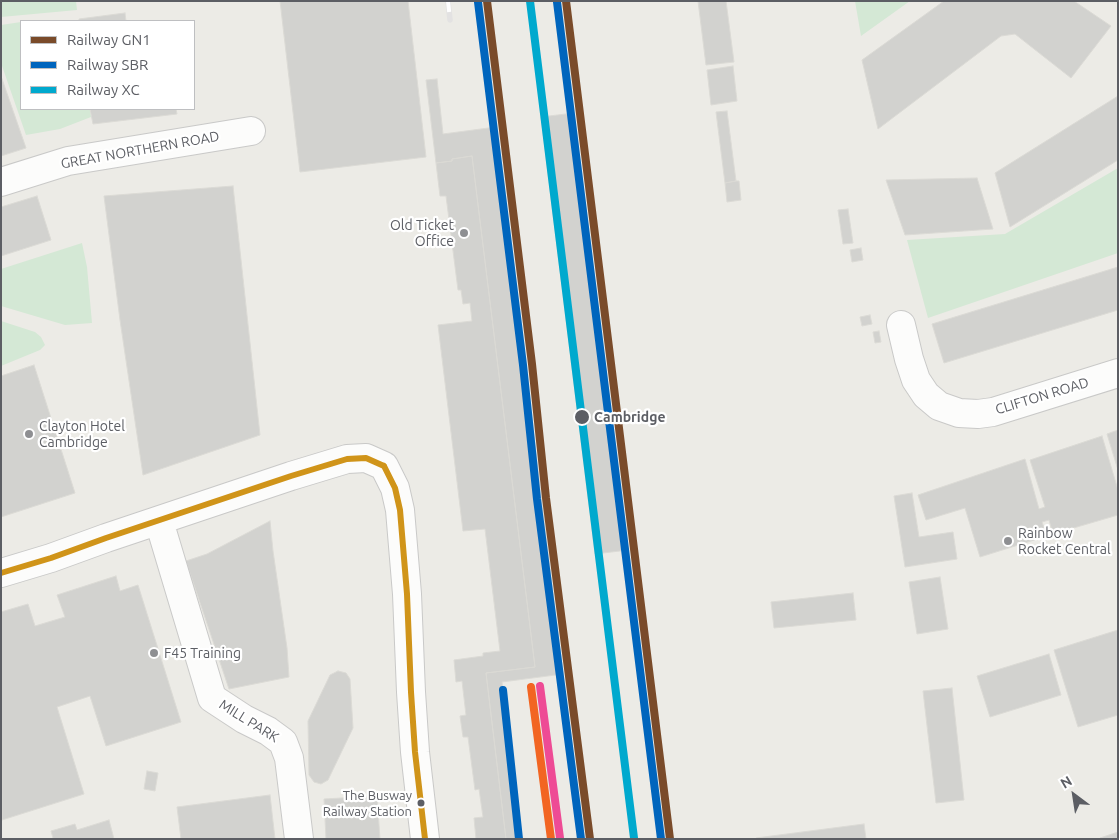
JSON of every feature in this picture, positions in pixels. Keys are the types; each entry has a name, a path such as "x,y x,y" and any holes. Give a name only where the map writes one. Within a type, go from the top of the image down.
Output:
{"street":[{"name":"GREAT NORTHERN ROAD","path":"1,182 68,161 251,131"},
{"name":"CLIFTON ROAD","path":"901,324 916,380 926,395 939,406 959,413 978,414 993,412 1118,373"},
{"path":"1,573 347,459 366,458 384,466 395,488 400,510 407,594 415,752 425,839"},
{"name":"MILL PARK","path":"159,521 212,698 283,742 289,758 299,839"}],"green space":[{"path":"1,1 76,1 77,10 1,17"},
{"path":"855,1 910,1 861,36"},
{"path":"20,22 20,110 90,110 91,117 60,129 26,135 1,63 1,25"},
{"path":"1118,168 1118,253 928,318 907,240 1005,234"},
{"path":"82,243 87,267 92,323 65,325 1,306 1,269"},
{"path":"1,321 35,332 41,337 45,345 40,350 1,366"}],"building":[{"path":"280,1 408,1 426,157 300,172"},
{"path":"698,1 726,1 734,62 706,65"},
{"path":"944,1 1074,1 1111,26 1071,78 1015,34 1001,36 878,129 862,60"},
{"path":"125,13 126,20 79,20"},
{"path":"733,66 737,101 711,105 707,70"},
{"path":"1,76 26,148 1,156"},
{"path":"437,79 443,134 496,127 563,674 502,682 522,839 506,839 486,673 535,667 472,156 436,163 426,80"},
{"path":"1118,96 1118,160 1010,227 995,173"},
{"path":"90,110 176,110 177,114 93,124"},
{"path":"727,111 736,181 725,183 716,112"},
{"path":"574,113 628,550 595,554 541,117"},
{"path":"472,156 535,667 486,673 506,839 476,839 474,818 483,817 479,789 475,790 468,737 463,737 460,716 466,715 462,681 456,682 454,660 483,656 483,653 500,651 485,529 463,531 438,325 472,321 470,303 463,304 461,290 458,290 446,196 440,196 436,163"},
{"path":"977,178 993,229 905,235 886,180"},
{"path":"739,181 741,200 727,202 725,183"},
{"path":"233,186 260,435 143,475 104,196"},
{"path":"37,196 51,240 1,256 1,207"},
{"path":"848,209 853,243 843,244 838,210"},
{"path":"861,248 863,260 852,262 850,250"},
{"path":"1118,267 1118,310 944,363 932,324"},
{"path":"870,315 872,324 862,326 860,317"},
{"path":"879,331 881,342 875,343 873,332"},
{"name":"Clayton Hotel Cambridge","path":"34,365 75,493 1,517 1,376"},
{"path":"1118,430 1118,470 1107,434"},
{"path":"1102,436 1118,490 1118,515 1053,534 1049,520 1042,522 1047,536 980,557 965,508 926,520 918,495 1025,459 1039,509 1045,507 1030,460"},
{"path":"912,493 919,537 953,532 957,559 905,567 894,496"},
{"path":"270,521 287,648 289,677 229,689 186,561 207,554"},
{"path":"116,576 120,591 138,585 181,722 106,746 90,696 57,707 84,794 2,820 1,612 28,604 35,626 65,617 57,595"},
{"path":"940,577 948,629 917,634 909,582"},
{"path":"853,593 856,620 774,628 771,602"},
{"path":"1118,630 1118,715 1078,727 1054,650"},
{"path":"1049,654 1061,695 990,717 977,676"},
{"path":"338,671 346,673 350,679 353,728 328,780 321,784 314,782 309,775 308,721 330,675"},
{"path":"952,688 964,800 936,803 923,691"},
{"path":"147,771 158,773 155,791 144,789"},
{"path":"270,795 275,839 181,839 177,807"},
{"path":"377,796 380,839 326,839 324,799"},
{"path":"109,820 114,839 52,839 51,831 75,824 77,830"},
{"path":"864,824 866,839 756,839 756,838"},
{"path":"1118,832 1118,839 1100,839 1100,838"}],"railway":[{"path":"448,1 450,20"}],"rail line":[{"name":"GN1","path":"487,1 532,364 546,498 590,839"},
{"name":"XC","path":"530,1 634,838"},
{"name":"GN1","path":"566,1 670,839"},
{"name":"SBR","path":"478,2 523,365 537,499 581,839"},
{"name":"SBR","path":"557,2 661,839"},
{"name":"SBR","path":"503,690 519,839"}],"transit line":[{"path":"1,573 347,459 366,458 384,466"},
{"path":"384,466 395,488 400,510 407,594 415,752 425,839"},
{"path":"540,686 560,838"},
{"path":"531,687 551,839"}],"place":[{"name":"Old Ticket Office","path":"464,233"},
{"name":"Cambridge","path":"582,417"},
{"name":"Clayton Hotel Cambridge","path":"29,434"},
{"name":"Rainbow Rocket Central","path":"1008,541"},
{"name":"F45 Training","path":"154,653"},
{"name":"The Busway Railway Station","path":"421,803"}]}
